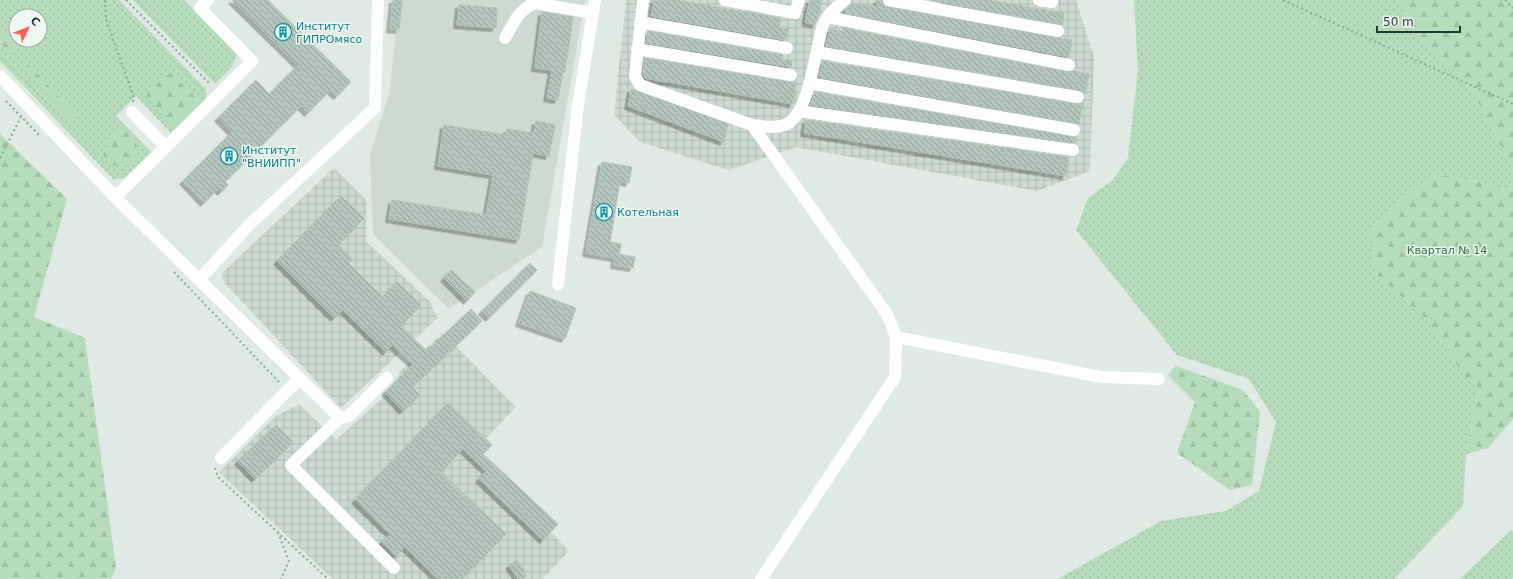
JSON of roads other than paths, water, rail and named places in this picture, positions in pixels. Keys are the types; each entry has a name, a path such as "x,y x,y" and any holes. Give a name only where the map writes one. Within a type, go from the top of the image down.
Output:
{"street":[{"path":"115,197 252,61 200,8 208,0"},
{"path":"200,279 249,225 375,108 378,0"},
{"path":"558,284 578,106 595,0"},
{"path":"643,0 635,76 640,85 752,125 769,127 785,125 792,120 799,111 809,83 823,23 832,9 845,0"},
{"path":"725,0 795,13 799,0"},
{"path":"889,0 1058,31"},
{"path":"1039,0 1052,2"},
{"path":"505,38 521,11 535,3 593,13"},
{"path":"832,9 1069,65"},
{"path":"640,22 787,48"},
{"path":"637,49 791,75"},
{"path":"817,52 1078,97"},
{"path":"0,76 115,197 340,418"},
{"path":"809,83 1074,130"},
{"path":"799,111 1073,150"},
{"path":"132,112 166,147"},
{"path":"752,125 887,314 896,337 894,377 761,579"},
{"path":"896,337 1101,377 1159,379"},
{"path":"218,463 299,378"},
{"path":"387,378 349,416 340,418 291,465 394,568"}],"place":[{"name":"Институт ГИПРОмясо","path":"283,32"},
{"name":"Институт \"ВНИИПП\"","path":"229,156"},
{"name":"Котельная","path":"604,212"}],"park label":[{"name":"Квартал № 14","path":"1447,250"}]}
